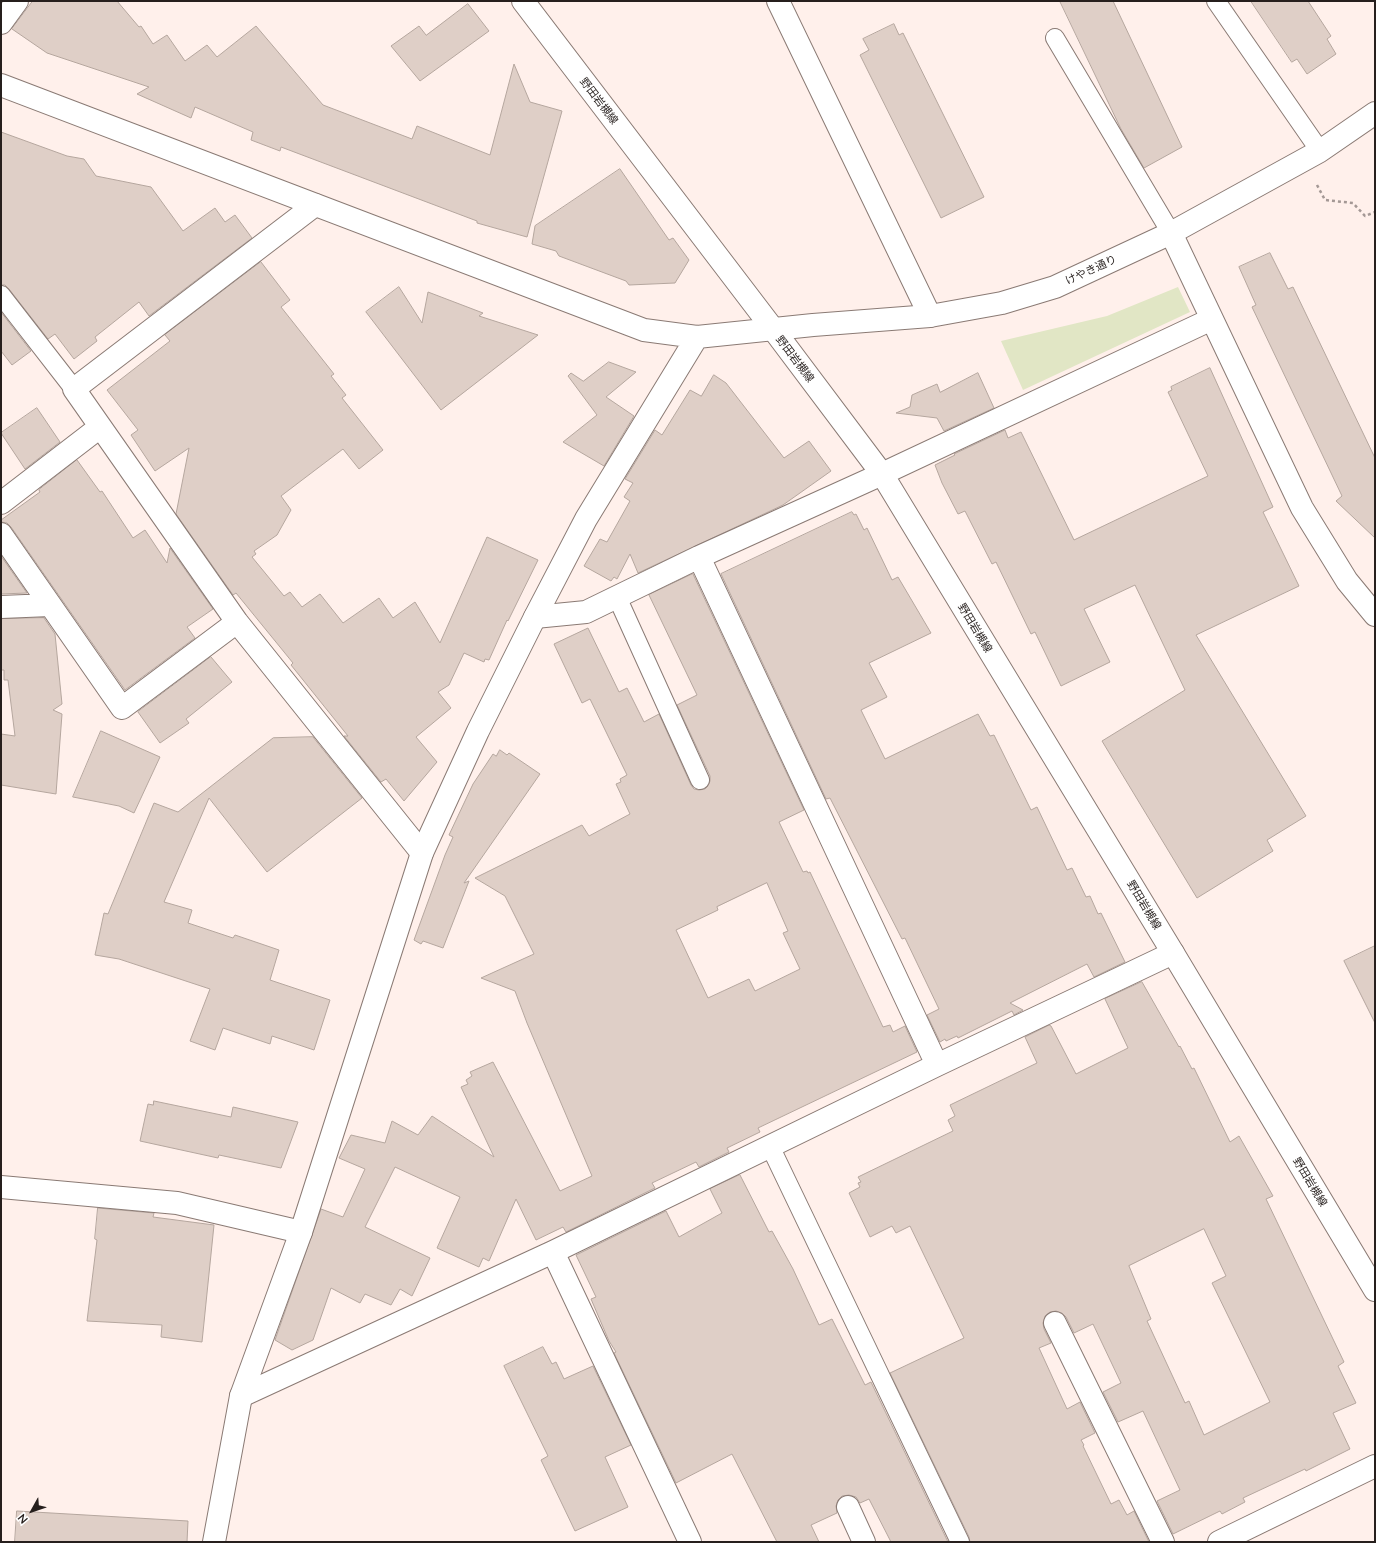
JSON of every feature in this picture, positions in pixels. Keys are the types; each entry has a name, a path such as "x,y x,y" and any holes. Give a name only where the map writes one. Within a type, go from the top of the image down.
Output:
{"street":[{"path":"1,23 16,1"},
{"name":"野田岩槻線","path":"523,1 882,474 1173,953 1375,1290"},
{"path":"778,1 930,316"},
{"name":"けやき通り","path":"1,85 644,330 697,338 773,329 930,316 1002,303 1055,287 1171,233 1311,156 1375,113"},
{"path":"315,205 74,389 237,622 422,853"},
{"path":"1171,233 1302,508 1347,581 1375,615"},
{"path":"535,617 586,612 698,557 882,474 1212,319"},
{"path":"214,1542 241,1396 301,1232 422,853 478,731 586,519 697,338"},
{"path":"1,503 100,427"},
{"path":"1,534 122,708 237,622"},
{"path":"698,557 937,1065"},
{"path":"1,607 50,605"},
{"path":"241,1396 554,1252 937,1065 1173,953"},
{"path":"1,1187 177,1203 301,1232"},
{"path":"554,1252 690,1542"},
{"path":"1055,1323 1163,1542"},
{"path":"1219,1542 1375,1466"},
{"path":"848,1507 864,1542"}],"lane":[{"path":"1216,1 1311,156"},
{"path":"1055,38 1171,233"},
{"path":"1,295 74,389"},
{"path":"617,597 700,780"},
{"path":"770,1146 960,1542"}],"path":[{"path":"1311,156 1325,200 1353,203 1366,216 1375,212"}],"green space":[{"path":"1178,287 1190,312 1023,390 1001,341 1107,316"}],"building":[{"path":"33,1 117,1 139,27 141,26 153,44 167,35 185,61 207,45 217,57 256,26 323,105 412,139 417,126 490,155 514,64 530,102 562,111 527,237 477,223 477,221 281,147 280,151 251,140 253,132 195,107 191,118 137,94 149,87 47,53 12,29"},
{"path":"1060,1 1113,1 1182,147 1144,168 1121,129"},
{"path":"1251,1 1308,1 1331,36 1327,39 1336,54 1307,74 1297,59 1292,62"},
{"path":"468,4 489,31 420,81 391,46 419,26 426,35"},
{"path":"894,24 899,35 903,33 984,197 941,218 860,55 869,50 863,39"},
{"path":"1,132 67,156 84,159 96,176 151,187 183,231 215,208 225,222 235,215 252,238 149,316 139,302 95,337 97,341 74,359 55,334 48,339 9,289 5,285 1,285"},
{"path":"620,169 669,240 673,238 689,260 675,283 629,285 626,281 559,256 556,251 532,244 535,226"},
{"path":"1270,253 1288,289 1293,287 1375,458 1375,538 1336,501 1342,496 1252,307 1256,305 1239,267"},
{"path":"261,262 290,300 281,307 334,374 331,376 346,395 342,398 383,450 359,469 343,449 281,496 291,510 277,535 254,551 256,554 252,557 284,596 290,592 302,607 320,594 343,623 379,598 393,618 415,602 440,643 487,537 538,560 508,621 507,620 489,660 485,659 484,662 464,653 449,685 438,692 451,708 416,737 437,762 404,801 386,779 381,782 344,736 348,736 291,665 293,663 236,593 233,595 176,514 189,448 155,471 131,435 138,430 107,390 170,341 165,335"},
{"path":"399,287 422,323 428,292 483,313 479,316 538,335 441,410 366,312"},
{"path":"1,312 31,351 12,365 1,351"},
{"path":"609,362 636,372 606,397 634,416 604,466 563,442 597,415 568,376 571,373 583,381"},
{"path":"1210,368 1273,507 1263,512 1299,586 1196,635 1306,816 1267,840 1273,851 1197,898 1102,741 1185,690 1135,585 1084,609 1110,662 1061,686 1035,632 1031,634 996,562 992,564 965,511 958,514 942,483 935,465 955,455 954,454 1005,430 1008,438 1021,432 1074,540 1208,476 1168,392 1172,390 1171,387"},
{"path":"978,373 994,408 944,431 937,418 896,413 910,407 912,395 937,384 940,392"},
{"path":"714,375 726,383 784,458 809,441 831,471 783,505 638,573 630,554 617,579 614,577 611,581 584,566 600,539 607,542 630,501 624,497 633,483 625,479 655,430 662,435 690,390 701,396"},
{"path":"37,408 60,442 25,469 1,433"},
{"path":"77,460 100,492 102,491 133,538 145,530 167,563 170,548 213,609 187,627 195,638 125,690 11,527 7,523 1,522 1,520 40,492 39,490"},
{"path":"852,512 854,515 856,514 864,530 867,528 892,580 898,577 931,633 869,663 887,697 861,710 885,759 978,714 990,736 994,735 1031,810 1037,807 1067,870 1072,868 1086,897 1090,896 1098,914 1101,913 1125,962 1094,977 1087,964 1010,1003 1023,1010 1014,1015 1012,1011 958,1038 957,1036 946,1041 945,1039 940,1042 927,1015 939,1009 905,938 902,939 830,798 826,799 721,574"},
{"path":"1,556 27,593 1,594"},
{"path":"693,574 804,810 779,822 803,872 810,872 883,1027 890,1025 893,1032 905,1026 917,1052 758,1128 760,1132 727,1148 729,1152 699,1167 696,1162 652,1183 655,1188 566,1232 563,1227 536,1240 516,1199 489,1261 483,1258 479,1267 437,1248 460,1197 395,1167 365,1227 430,1258 412,1296 400,1289 391,1305 365,1294 360,1303 331,1288 313,1340 292,1350 275,1340 321,1209 343,1217 365,1169 339,1158 351,1135 385,1143 392,1121 418,1135 432,1116 494,1157 461,1087 468,1084 466,1080 472,1076 470,1072 493,1062 560,1191 592,1176 527,1023 515,991 481,978 534,954 505,896 475,878 582,825 589,836 630,814 616,784 621,782 620,779 627,775 590,699 582,703 554,644 588,628 619,692 627,688 644,722 659,714 691,785 694,789 699,790 705,789 708,786 710,776 677,705 697,695 649,595","holes":["767,883 788,931 783,933 800,969 755,991 749,979 708,998 676,930 718,910 717,907"]},
{"path":"44,618 55,634 62,704 53,710 62,714 56,794 1,785 1,734 15,736 8,680 4,680 4,670 1,670 1,619"},
{"path":"211,657 232,682 186,719 189,723 160,743 138,712"},
{"path":"101,731 160,757 134,813 119,806 73,797"},
{"path":"313,737 362,798 267,872 209,798 164,902 192,910 188,923 233,938 235,935 279,950 270,980 330,1000 314,1050 272,1036 270,1044 223,1028 215,1050 190,1041 210,989 119,959 95,955 104,913 108,914 154,803 178,812 273,738"},
{"path":"500,750 507,755 509,753 540,774 464,883 469,881 443,948 423,941 421,944 414,940 453,837 449,835 473,784 493,754 496,756"},
{"path":"1375,946 1375,1023 1344,961"},
{"path":"1142,982 1192,1069 1194,1068 1230,1142 1239,1136 1273,1196 1266,1199 1344,1362 1338,1366 1356,1403 1333,1413 1350,1449 1306,1471 1305,1469 1243,1498 1245,1502 1222,1514 1220,1511 1173,1534 1157,1501 1180,1490 1143,1411 1118,1422 1103,1392 1121,1383 1093,1324 1074,1333 1066,1317 1062,1313 1056,1311 1050,1312 1045,1316 1043,1323 1044,1329 1051,1343 1039,1348 1067,1409 1080,1402 1095,1433 1081,1440 1111,1504 1119,1500 1127,1515 1134,1511 1149,1542 970,1542 969,1537 890,1373 964,1338 910,1226 896,1233 892,1226 870,1237 849,1193 860,1187 858,1183 861,1182 858,1177 953,1131 948,1120 955,1116 950,1105 1037,1063 1025,1037 1049,1025 1051,1026 1076,1074 1128,1048 1105,999","holes":["1204,1229 1226,1276 1212,1283 1270,1402 1204,1435 1189,1401 1185,1403 1147,1321 1151,1319 1129,1266"]},
{"path":"154,1101 231,1117 233,1107 298,1122 281,1168 219,1155 218,1158 140,1141 148,1104 153,1105"},
{"path":"740,1175 769,1232 772,1231 793,1269 819,1325 832,1319 865,1385 871,1382 948,1542 891,1542 869,1499 860,1503 856,1497 849,1495 842,1496 838,1500 836,1506 837,1513 811,1525 819,1542 777,1542 732,1454 676,1483 614,1353 616,1352 609,1341 591,1299 596,1297 576,1255 666,1211 679,1237 722,1213 710,1189"},
{"path":"98,1208 154,1213 153,1217 214,1225 202,1342 161,1337 162,1325 87,1321 97,1240 95,1239"},
{"path":"543,1347 552,1364 556,1362 564,1379 593,1366 631,1445 605,1457 628,1507 575,1531 541,1460 548,1456 504,1366"},
{"path":"17,1511 188,1521 187,1542 15,1542"}]}
